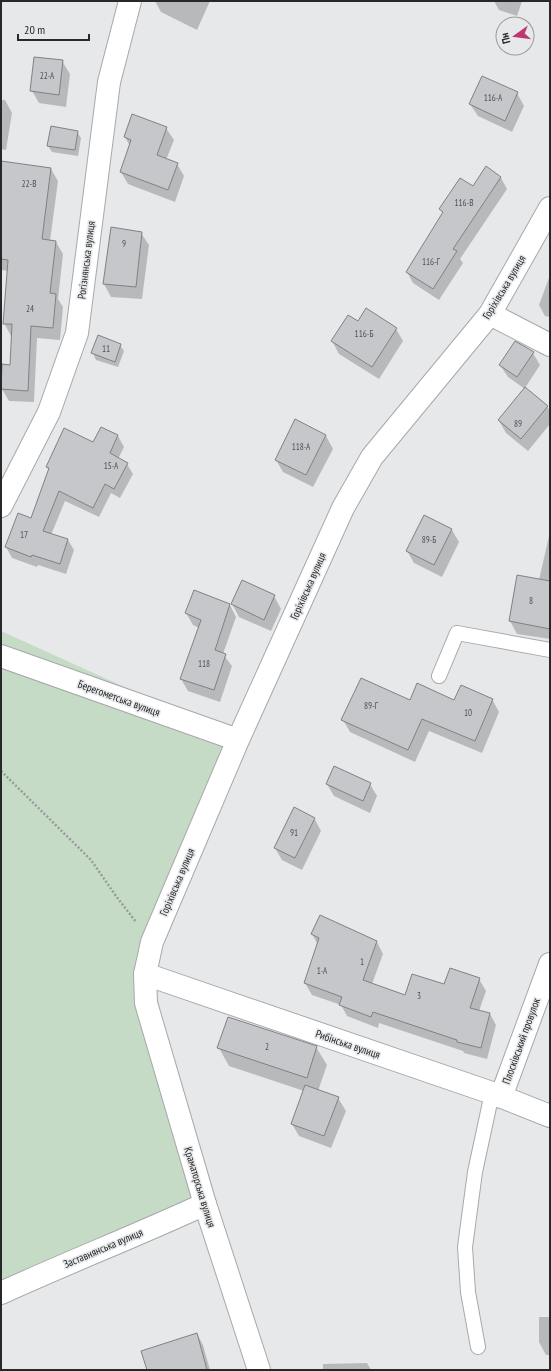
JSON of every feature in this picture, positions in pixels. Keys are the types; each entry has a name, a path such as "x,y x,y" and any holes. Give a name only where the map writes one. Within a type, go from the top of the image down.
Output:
{"street":[{"name":"Рогізнянська вулиця","path":"1,506 49,412 77,333 109,82 130,1"},
{"name":"Горіхівська вулиця","path":"146,1004 145,974 152,942 238,740 343,508 372,457 490,314 550,208"},
{"path":"490,314 550,345"},
{"name":"Берегометська вулиця","path":"1,656 238,740"},
{"name":"Плосківський провулок","path":"496,1095 550,964"},
{"name":"Рибінська вулиця","path":"145,974 496,1095 550,1116"},
{"name":"Краматорська вулиця","path":"146,1004 205,1204 259,1370"},
{"name":"Заставнянська вулиця","path":"1,1292 64,1264 164,1223 205,1204"}],"lane":[{"path":"439,676 457,633 550,650"},
{"path":"478,1347 468,1292 465,1247 475,1172 496,1095"}],"path":[{"path":"1,771 91,860 116,896 152,942"}],"green space":[{"path":"1,631 239,739 153,949 151,1003 208,1205 1,1301"}],"building":[{"path":"34,57 63,60 59,95 30,91"},
{"path":"482,76 518,92 505,121 469,104"},
{"path":"132,114 167,127 157,155 178,163 168,190 120,172 131,140 124,137"},
{"path":"51,126 78,131 75,150 47,146"},
{"path":"1,161 51,168 42,239 56,241 50,293 56,294 53,328 31,326 28,391 1,389 2,364 10,365 12,324 3,324 8,260 1,259"},
{"path":"486,166 501,177 453,249 457,251 433,289 406,272 443,212 439,209 460,178 473,186"},
{"path":"111,227 142,232 136,287 103,284"},
{"path":"366,308 397,328 372,367 331,341 348,315 358,321"},
{"path":"98,335 121,344 115,362 91,353"},
{"path":"515,341 534,352 517,377 499,365"},
{"path":"525,387 548,406 521,439 498,420"},
{"path":"295,419 326,435 306,475 275,460"},
{"path":"101,427 118,435 110,453 128,463 114,489 105,484 93,508 59,491 43,531 68,539 60,564 32,555 31,557 5,547 18,513 31,518 49,468 46,467 64,428 93,442"},
{"path":"424,515 452,529 434,565 406,551"},
{"path":"517,575 550,581 550,629 509,621"},
{"path":"242,580 275,595 264,620 231,604"},
{"path":"194,590 230,604 215,650 226,654 214,690 180,679 201,620 185,613"},
{"path":"361,678 410,700 417,683 454,700 461,685 493,699 475,741 422,719 408,750 341,720"},
{"path":"334,766 371,783 363,801 326,784"},
{"path":"294,807 315,818 295,858 274,848"},
{"path":"320,915 377,941 363,980 405,995 412,974 444,984 450,968 480,978 470,1008 490,1013 481,1048 457,1042 457,1040 373,1012 371,1017 339,1005 342,997 304,983 319,938 311,934"},
{"path":"228,1017 317,1046 307,1078 217,1048"},
{"path":"305,1085 339,1097 324,1136 291,1124"},
{"path":"197,1333 207,1370 147,1370 141,1351"}]}
